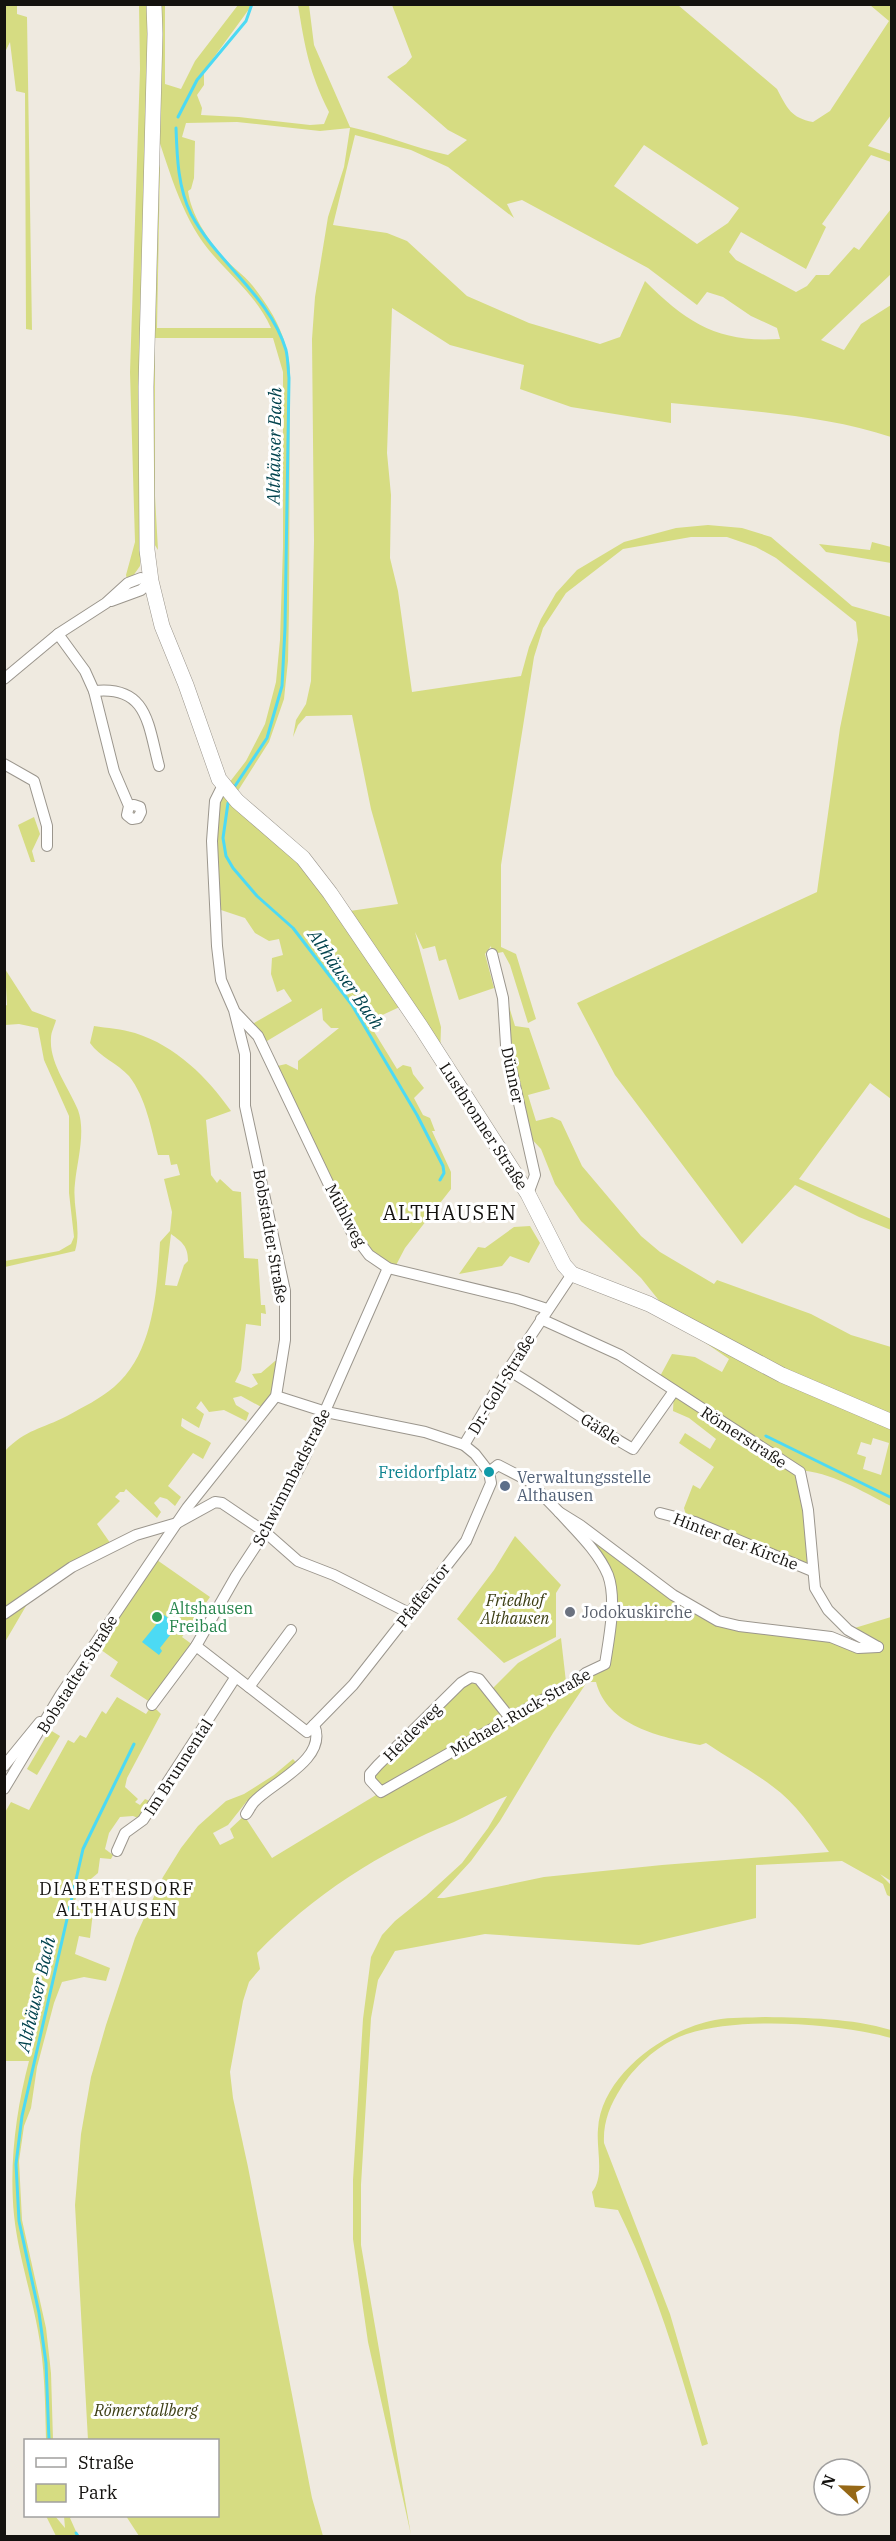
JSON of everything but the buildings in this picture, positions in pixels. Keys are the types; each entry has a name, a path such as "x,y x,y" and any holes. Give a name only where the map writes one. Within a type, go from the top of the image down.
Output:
{"street":[{"path":"154,4 146,387 147,550 151,581 162,626 223,785"},
{"path":"4,679 58,634 106,603 141,590 151,581"},
{"path":"58,634 85,671 94,691 114,771 129,806"},
{"path":"94,691 112,689 139,703 145,713 159,766"},
{"path":"4,764 33,781 47,826 47,846"},
{"name":"Bobstadter Straße","path":"4,1789 55,1705 177,1523 276,1396 285,1340 285,1291 245,1106 245,1054 234,1010 221,980 211,861 215,801 223,785"},
{"name":"Lustbronner Straße","path":"223,785 237,801 283,839 315,873 421,1027 528,1194 564,1265 572,1274"},
{"name":"Dünner","path":"492,954 503,998 506,1045 535,1175 528,1194"},
{"name":"Mühlweg","path":"234,1010 258,1036 356,1240 369,1255 388,1268 516,1299 544,1314"},
{"name":"Schwimmbadstraße","path":"152,1705 196,1646 236,1576 265,1532 326,1412 388,1268"},
{"path":"572,1274 649,1304 782,1375 891,1422"},
{"name":"Dr.-Goll-Straße","path":"276,1396 326,1412 425,1432 464,1446 508,1370 572,1274"},
{"name":"Römerstraße","path":"544,1314 620,1355 800,1472 808,1510 815,1588 828,1610 848,1630 878,1647"},
{"name":"Gäßle","path":"508,1370 541,1389 597,1429 633,1449 674,1391"},
{"path":"464,1446 475,1454 489,1472"},
{"name":"Michael-Ruck-Straße","path":"381,1792 605,1664 612,1612 608,1576 593,1550 529,1481 498,1465 489,1472"},
{"name":"Pfaffentor","path":"310,1728 353,1685 466,1541 491,1483 489,1472"},
{"path":"5,1614 72,1567 136,1535 177,1523 215,1502 222,1503 265,1532 297,1561 333,1575 409,1613"},
{"name":"Michael-Ruck-Straße","path":"559,1512 580,1525 673,1595 718,1621 739,1626 831,1637 858,1648 878,1647"},
{"name":"Hinter der Kirche","path":"660,1513 695,1522 812,1571"},
{"path":"249,1687 291,1630"},
{"path":"196,1646 236,1678 317,1731 312,1748 300,1767 254,1801 246,1814"},
{"name":"Heideweg","path":"381,1792 370,1780 370,1774 461,1683 471,1677 479,1680 510,1718"},
{"name":"Im Brunnental","path":"117,1851 125,1833 143,1820 236,1678"},
{"path":"4,1766 23,1740 55,1705"}],"green space":[{"path":"5,4 17,5 17,14 27,17 32,330 26,329 25,93 16,91 10,42 5,52"},
{"path":"139,5 165,5 165,84 181,89 195,61 238,5 252,5 204,71 204,85 197,95 202,108 201,115 310,125 324,124 329,112 309,60 298,5 309,5 314,45 350,127 448,155 467,140 448,130 387,77 412,57 392,5 678,5 777,89 787,107 795,115 813,122 830,111 889,21 870,5 891,5 891,115 868,146 891,154 891,162 871,155 822,224 826,227 806,269 741,232 729,252 736,260 796,292 807,286 816,275 829,275 854,247 859,250 891,209 891,274 821,340 844,350 861,324 891,305 891,437 810,418 671,403 671,423 571,407 520,389 524,365 450,345 392,308 387,453 391,495 390,558 398,591 412,692 521,676 529,647 541,619 556,593 577,570 624,542 676,528 708,525 742,528 771,537 852,606 891,617 891,1099 870,1083 799,1179 891,1219 891,1230 859,1217 795,1185 742,1244 615,1075 577,1003 817,892 840,728 858,640 856,622 776,558 756,547 727,537 691,537 623,549 566,593 543,628 534,657 501,865 501,947 516,954 536,1019 528,1023 510,965 503,952 492,954 491,946 485,954 494,988 459,1000 446,959 439,961 435,946 423,949 415,932 441,1027 440,1057 406,1004 376,1018 351,994 397,1069 403,1065 411,1067 413,1074 424,1088 414,1098 423,1115 430,1118 435,1131 432,1131 451,1172 451,1189 405,1248 394,1269 369,1255 273,1067 286,1064 298,1070 298,1061 339,1028 331,1028 323,1020 322,1008 262,1044 249,1026 292,1001 284,989 277,992 271,974 272,958 283,955 279,939 269,941 255,933 245,918 215,908 215,801 246,761 265,724 276,682 280,640 283,547 283,372 273,338 155,338 155,496 158,550 153,542 141,546 140,566 128,583 126,575 135,542 130,372 140,69","holes":["237,122 320,131 350,128 344,167 328,217 315,297 312,339 314,541 311,681 306,704 296,720 293,737 298,725 306,716 352,715 371,809 398,904 343,912 255,816 234,797 269,742 284,699 288,661 289,610 290,368 282,334 272,314 252,285 216,249 205,234 192,208 188,191 191,189 194,178 195,141 182,137 186,123","153,123 182,205 198,235 216,259 251,296 271,328 157,328 160,168 152,139","355,135 411,150 448,167 514,218 507,204 522,200 648,268 697,305 707,292 723,297 751,316 777,328 780,339 739,338 705,327 675,308 645,281 620,337 600,344 529,323 467,296 407,241 387,233 333,225","644,145 739,208 728,223 697,244 614,186"]},
{"path":"872,542 891,547 891,563 826,552 819,544 870,550"},
{"path":"34,817 40,834 32,851 35,862 31,862 18,825"},
{"path":"5,969 32,1011 56,1020 51,1036 53,1057 78,1110 81,1128 74,1192 78,1234 75,1251 5,1267 5,1261 59,1251 71,1244 74,1237 69,1193 69,1116 44,1060 38,1028 19,1024 5,1025 5,1006 7,1005"},
{"path":"508,1003 515,1026 529,1028 550,1089 528,1095 536,1121 552,1117 561,1121 582,1166 641,1236 660,1252 714,1284 717,1280 811,1314 851,1335 891,1347 891,1506 834,1478 797,1470 812,1571 687,1519 684,1508 693,1485 700,1489 714,1467 679,1443 685,1433 710,1449 716,1439 689,1418 673,1411 674,1391 658,1380 672,1354 695,1357 722,1372 729,1359 649,1304 661,1303 641,1278 581,1221 555,1184 541,1149 525,1132 506,1045","holes":["873,1438 889,1443 881,1475 863,1469 866,1457 857,1454 861,1442 871,1445"]},
{"path":"94,1026 130,1032 150,1039 177,1054 189,1064 212,1086 231,1111 206,1120 211,1175 217,1183 220,1179 233,1191 241,1192 244,1258 258,1259 261,1305 265,1305 266,1314 261,1313 261,1326 246,1324 241,1370 235,1382 251,1388 258,1384 252,1374 261,1373 275,1361 281,1361 276,1396 265,1409 241,1396 233,1398 236,1405 249,1413 246,1421 224,1410 209,1412 201,1401 196,1408 204,1414 199,1428 182,1418 181,1426 211,1443 203,1459 193,1453 168,1486 181,1497 175,1506 167,1499 160,1497 154,1503 161,1512 157,1518 126,1489 120,1492 115,1497 120,1501 97,1524 113,1547 33,1594 5,1642 5,1451 27,1434 67,1416 103,1395 127,1373 138,1357 151,1320 155,1300 160,1242 170,1231 172,1212 164,1179 180,1175 177,1164 171,1165 169,1155 158,1155 144,1104 129,1076 90,1043","holes":["171,1234 186,1248 188,1256 177,1286 165,1285"]},
{"path":"530,1226 540,1243 529,1263 510,1256 502,1266 459,1274 478,1247 485,1248 514,1227"},
{"name":"Römerstallberg","path":"592,1534 718,1621 868,1648 848,1630 891,1617 891,1881 880,1874 891,1885 891,1897 887,1895 883,1884 842,1861 756,1865 756,1918 639,1945 485,1934 395,1951 378,1980 371,2018 361,2185 361,2245 411,2535 368,2342 353,2239 353,2180 363,2019 371,1957 382,1935 395,1921 462,1863 488,1828 507,1796 374,1861 301,1912 257,1953 260,1969 249,1982 243,2001 230,2072 233,2098 312,2498 323,2536 139,2536 127,2517 219,2517 219,2439 88,2439 75,2205 81,2134 91,2077 106,2025 135,1938 163,1877 198,1826 226,1801 244,1794 274,1775 293,1759 300,1767 254,1801 247,1801 228,1825 213,1833 220,1845 234,1838 230,1829 246,1814 247,1820 272,1858 381,1792 370,1780 471,1677 510,1718 605,1664 608,1576 593,1550","holes":["587,1682 596,1682 602,1697 611,1709 637,1727 669,1738 700,1745 706,1743 764,1780 796,1808 829,1852 544,1877 437,1898 471,1861 500,1821"]},
{"name":"Friedhof Althausen","path":"515,1536 561,1585 556,1593 556,1637 504,1663 457,1619 494,1570"},
{"name":"Altshausen Freibad","path":"157,1560 210,1597 182,1637 193,1645 150,1702 110,1676 118,1662 97,1647"},
{"path":"561,1638 566,1682 510,1715 490,1691 518,1663"},
{"path":"117,1697 146,1714 152,1705 161,1714 127,1778 125,1787 138,1799 135,1802 140,1805 145,1799 154,1803 143,1820 133,1816 120,1817 109,1833 105,1849 113,1855 111,1859 100,1858 98,1873 79,1889 74,1904 82,1908 94,1903 90,1938 79,1936 75,1954 110,1968 106,1981 84,1977 62,1982 37,2067 31,2108 24,2126 19,2161 22,2220 46,2328 51,2373 53,2439 46,2439 40,2345 14,2215 13,2157 20,2099 29,2061 5,2061 4,1814 11,1802 29,1810 68,1740 74,1743 80,1735 86,1738 102,1711 106,1714"},
{"path":"50,1730 60,1736 37,1775 27,1769"},
{"path":"766,2017 829,2019 861,2023 891,2030 891,2038 843,2028 814,2025 755,2024 701,2030 670,2041 639,2065 617,2094 608,2114 605,2128 604,2143 670,2314 708,2444 702,2446 644,2267 618,2210 595,2207 592,2192 596,2186 599,2170 598,2129 602,2109 611,2090 623,2073 657,2044 676,2033 715,2020"},
{"path":"46,2517 56,2517 65,2528 64,2517 72,2517 78,2536 56,2536"}],"water":[{"path":"164,1615 178,1625 160,1648 162,1651 159,1655 142,1642"}],"waterway":[{"name":"Althäuser Bach","path":"178,117 197,80 246,21 252,4"},
{"name":"Althäuser Bach","path":"176,128 181,183 191,214 202,232 268,313 278,331 288,360 285,628 282,686 267,738 235,786"},
{"name":"Althäuser Bach","path":"228,803 223,838 226,856 233,868 257,896 293,928 352,1005 417,1115 443,1166 444,1173 440,1180"},
{"path":"766,1436 892,1498"},
{"name":"Althäuser Bach","path":"49,2439 46,2363 39,2313 19,2221 16,2164 22,2116 83,1849 134,1744"}],"place":[{"name":"Freidorfplatz","path":"489,1472"},
{"name":"Verwaltungsstelle Althausen","path":"505,1486"},
{"name":"Jodokuskirche","path":"570,1612"},
{"name":"Altshausen Freibad","path":"157,1617"}],"district":[{"name":"ALTHAUSEN","path":"450,1212"},
{"name":"DIABETESDORF ALTHAUSEN","path":"117,1898"}]}
